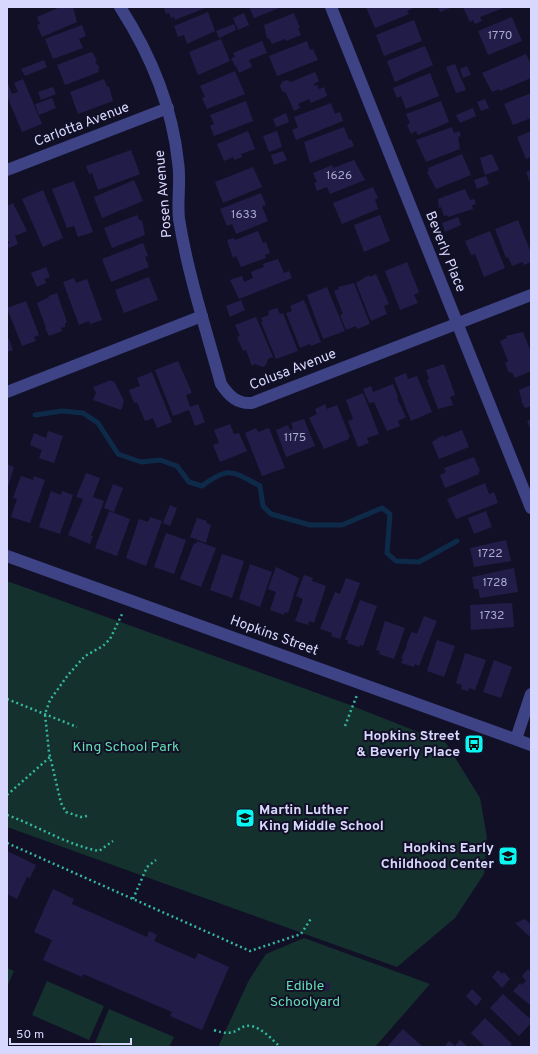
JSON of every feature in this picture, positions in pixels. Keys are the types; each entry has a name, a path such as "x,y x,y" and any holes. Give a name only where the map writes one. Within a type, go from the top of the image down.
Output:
{"street":[{"name":"Posen Avenue","path":"120,7 149,56 168,108 179,162 179,217 188,266 202,316"},
{"name":"Beverly Place","path":"331,7 531,508"},
{"name":"Carlotta Avenue","path":"7,170 168,108"},
{"name":"Colusa Avenue","path":"202,316 221,384 228,395 245,403 252,403 531,295"},
{"path":"7,392 202,316"},
{"name":"Hopkins Street","path":"7,556 531,745"},
{"path":"516,739 531,694"}],"path":[{"path":"87,816 81,817 66,812 60,803 50,757 45,714 50,700 68,675 85,656 103,646 110,639 128,600"},
{"path":"345,726 361,684"},
{"path":"7,699 77,727"},
{"path":"7,795 50,757"},
{"path":"7,815 34,825 68,842 87,849 100,851 113,841"},
{"path":"7,843 250,951 301,934 312,917"},
{"path":"132,899 147,867 156,860"},
{"path":"214,1030 224,1034 234,1033 241,1028 251,1026 270,1037 280,1047"}],"green space":[{"name":"King School Park","path":"7,581 350,705 446,743 480,798 487,837 484,874 455,918 397,967 7,827"},
{"name":"Edible Schoolyard","path":"304,938 430,984 375,1047 218,1047 249,980 266,954"},
{"path":"7,968 14,971 7,987"},
{"path":"47,981 104,1006 89,1040 32,1015"},
{"path":"109,1009 174,1037 169,1047 105,1047 95,1043"}],"building":[{"path":"60,7 73,7 77,22 42,37 37,25 40,24 37,17"},
{"path":"208,7 175,20 174,17 171,18 169,13 166,14 164,8"},
{"path":"249,7 282,7 254,18"},
{"path":"366,7 413,8 407,11 409,14 375,28"},
{"path":"438,7 453,7 440,12"},
{"path":"463,7 506,7 480,17 482,21 475,24 473,20 470,22"},
{"path":"208,12 215,31 187,44 184,35 178,37 174,26"},
{"path":"244,13 249,25 238,30 233,18"},
{"path":"294,13 301,35 286,41 285,39 272,44 269,38 267,39 264,25"},
{"path":"512,17 522,41 488,55 478,31"},
{"path":"414,20 422,41 384,56 376,35"},
{"path":"234,24 236,30 219,38 216,31"},
{"path":"82,25 86,36 79,39 83,48 53,59 45,39"},
{"path":"221,39 230,61 198,75 189,52"},
{"path":"262,41 267,53 249,60 252,67 239,73 236,66 238,65 235,66 231,58 235,57 233,53"},
{"path":"307,41 310,50 313,49 318,60 277,76 269,56"},
{"path":"425,46 433,65 395,82 387,61"},
{"path":"91,52 97,61 95,62 100,68 98,69 99,72 65,85 57,65"},
{"path":"526,54 531,64 531,78 500,91 499,89 492,92 482,73"},
{"path":"44,60 47,67 25,76 21,69"},
{"path":"455,64 466,90 456,93 446,67"},
{"path":"467,66 471,75 463,78 460,69"},
{"path":"235,71 245,94 207,109 202,98 205,97 200,86"},
{"path":"315,72 319,81 314,84 314,86 317,85 319,89 324,87 327,96 311,103 309,99 298,104 300,108 294,111 286,93 282,91 280,86 282,82 287,80 291,82"},
{"path":"430,73 439,96 406,109 401,96 397,98 393,88"},
{"path":"23,79 42,124 22,132 7,96 7,81 12,94 18,92 14,83"},
{"path":"104,79 107,87 109,86 113,101 78,114 70,92"},
{"path":"53,87 56,94 41,100 38,92"},
{"path":"531,93 531,118 513,125 504,104"},
{"path":"52,98 56,108 39,115 35,104"},
{"path":"485,99 489,108 481,111 477,102"},
{"path":"246,101 253,121 214,136 210,126 214,124 210,115"},
{"path":"441,101 449,122 418,135 416,131 411,134 407,125 410,123 406,114"},
{"path":"331,103 335,114 340,112 343,121 296,140 292,130 298,127 294,117"},
{"path":"473,108 476,116 460,123 456,115"},
{"path":"286,113 289,122 276,127 273,119"},
{"path":"344,127 349,140 351,139 354,146 310,163 304,142"},
{"path":"452,127 454,133 459,131 461,136 458,137 460,149 426,162 416,140"},
{"path":"248,131 255,149 241,154 242,157 234,160 233,157 224,161 217,144"},
{"path":"277,131 282,147 269,152 263,136"},
{"path":"531,131 531,157 526,159 517,137"},
{"path":"131,150 140,174 98,190 92,173 89,174 86,166"},
{"path":"283,151 287,160 274,165 271,155"},
{"path":"462,154 471,175 436,189 427,172 429,171 428,168"},
{"path":"492,154 499,170 485,175 480,158"},
{"path":"354,160 365,180 330,194 327,187 317,191 314,183 317,182 313,173 332,165 333,168"},
{"path":"253,167 262,187 223,203 215,182"},
{"path":"531,170 531,185 526,172"},
{"path":"486,176 489,184 477,189 474,180"},
{"path":"134,180 143,201 102,218 94,197"},
{"path":"74,181 93,232 78,237 74,226 67,228 52,189"},
{"path":"373,187 378,198 375,199 378,209 342,224 333,203"},
{"path":"465,189 470,200 474,199 476,204 472,205 473,209 448,217 447,215 444,216 441,207 439,208 438,199"},
{"path":"43,190 63,238 43,247 22,199"},
{"path":"261,193 266,205 262,206 268,221 236,234 232,224 227,226 220,209"},
{"path":"13,203 27,231 15,236 18,244 9,248 7,244 10,243 7,240 7,206"},
{"path":"137,215 140,221 142,220 145,235 112,248 104,228"},
{"path":"380,215 390,241 364,252 354,225"},
{"path":"458,217 461,225 445,232 442,223"},
{"path":"518,220 531,253 531,262 524,265 523,262 512,266 508,257 506,258 495,229"},
{"path":"258,231 263,243 266,242 270,253 265,255 266,258 241,267 236,256 233,258 227,240 234,238 235,240"},
{"path":"490,231 505,268 484,277 475,254 471,255 465,241"},
{"path":"143,243 148,256 145,257 149,267 111,282 102,259"},
{"path":"278,259 284,273 289,271 292,278 239,299 230,280 242,276 244,282 253,278 251,272 264,267 263,264"},
{"path":"407,262 419,292 414,295 418,303 400,310 385,271"},
{"path":"46,267 50,277 44,279 46,283 37,287 31,273"},
{"path":"376,274 389,304 384,306 387,314 371,321 356,283 369,275 370,277"},
{"path":"149,277 158,300 124,313 115,290"},
{"path":"74,278 76,283 87,279 102,320 90,324 89,321 79,325 63,282"},
{"path":"354,283 370,324 357,329 356,326 346,330 340,315 343,314 334,291 339,289 338,287"},
{"path":"327,287 345,331 323,339 307,295"},
{"path":"57,293 67,322 65,323 65,327 61,328 62,331 49,336 37,303 47,298 49,299 48,296"},
{"path":"241,300 245,310 230,317 226,306"},
{"path":"304,300 321,342 300,348 286,313 292,311 290,306"},
{"path":"26,301 39,335 34,337 36,341 22,346 7,308"},
{"path":"277,308 280,314 283,313 298,351 276,359 261,322 263,321 261,318 269,315 268,311"},
{"path":"256,317 273,357 268,359 266,365 263,367 255,364 252,366 246,350 243,351 237,337 240,336 235,325"},
{"path":"523,332 531,352 531,371 515,378 512,372 509,373 505,363 508,361 500,341 507,338 506,336"},
{"path":"7,339 9,339 13,350 7,352"},
{"path":"178,361 192,393 186,395 190,407 198,404 205,422 195,426 189,410 173,416 155,370"},
{"path":"444,364 455,395 450,397 453,405 438,409 427,380 429,379 426,370"},
{"path":"152,372 172,422 157,428 153,418 145,421 137,402 134,403 129,390 140,386 137,378"},
{"path":"406,373 408,379 417,376 432,412 411,421 394,378"},
{"path":"111,380 112,382 114,381 124,401 121,410 93,400 96,393 93,387"},
{"path":"393,384 398,397 397,398 406,417 398,421 400,426 387,431 374,402 369,403 363,389 371,386 373,392"},
{"path":"531,385 531,406 525,408 521,401 519,390"},
{"path":"363,393 379,434 367,438 369,443 358,447 348,421 353,419 346,400"},
{"path":"325,404 327,409 337,405 350,437 348,438 349,439 324,449 309,418 317,414 315,409"},
{"path":"304,419 315,446 286,457 276,430 288,425 290,430 293,429 291,423"},
{"path":"531,419 531,431 527,421"},
{"path":"230,424 234,434 239,433 247,451 220,462 213,445 219,443 214,430"},
{"path":"256,428 258,432 269,428 285,468 262,476 245,433"},
{"path":"462,430 469,447 439,459 432,442 443,435 444,437"},
{"path":"48,431 63,436 54,463 39,458 42,450 30,445 34,433 46,438"},
{"path":"474,457 480,471 478,472 479,474 445,488 440,475 446,472 444,468"},
{"path":"7,464 14,467 7,490"},
{"path":"86,473 100,478 93,497 104,501 91,536 93,536 90,544 68,535 83,499 76,497"},
{"path":"21,476 33,480 34,476 45,480 30,523 11,517 17,499 13,498"},
{"path":"485,483 489,494 494,492 498,503 456,519 447,499"},
{"path":"113,484 123,488 114,512 104,508"},
{"path":"51,491 61,495 62,491 73,495 60,534 39,527"},
{"path":"170,505 177,508 170,526 163,523"},
{"path":"109,511 130,519 117,556 95,548"},
{"path":"486,511 492,527 474,534 468,518"},
{"path":"150,517 162,521 146,566 126,558 139,519 148,522"},
{"path":"197,518 207,521 206,523 211,525 206,543 190,537"},
{"path":"166,533 186,540 174,574 154,567"},
{"path":"506,540 511,561 474,567 470,548"},
{"path":"197,541 216,548 201,587 180,579 194,543 196,544"},
{"path":"222,554 244,561 232,598 210,590"},
{"path":"250,564 272,572 260,607 239,599"},
{"path":"276,567 299,578 288,613 285,612 284,615 270,610 276,592 268,589"},
{"path":"514,568 518,592 480,598 478,589 474,589 472,577"},
{"path":"304,575 313,578 312,581 326,586 314,623 309,621 308,625 295,621 303,599 296,596"},
{"path":"346,578 360,583 340,639 331,636 332,633 320,629 335,592 340,594"},
{"path":"360,600 377,606 363,646 360,645 359,647 347,643 348,640 345,640"},
{"path":"512,603 514,627 471,630 470,605"},
{"path":"424,616 437,621 419,666 415,664 414,667 401,663 403,659 401,658 409,638 412,632 417,634"},
{"path":"385,621 405,628 394,659 379,654 380,651 376,650"},
{"path":"437,640 455,646 444,677 427,671"},
{"path":"465,653 486,660 475,690 469,688 468,691 461,689 462,685 456,683"},
{"path":"494,660 512,667 501,698 483,692"},
{"path":"7,851 36,865 30,878 27,877 17,899 7,894"},
{"path":"53,889 74,899 72,904 147,937 149,931 157,935 154,941 195,959 198,953 229,967 202,1030 170,1016 172,1012 83,974 82,977 43,960 52,940 34,932"},
{"path":"525,919 531,925 531,934 529,936 515,923"},
{"path":"528,969 531,972 531,1006 513,991 520,983 522,985 526,981 522,976"},
{"path":"498,970 502,974 504,972 510,979 502,988 492,977"},
{"path":"313,982 330,983 329,991 312,989"},
{"path":"472,989 482,999 476,1006 466,996"},
{"path":"503,994 529,1018 531,1016 531,1023 519,1036 490,1008"},
{"path":"485,1018 512,1044 510,1047 485,1047 471,1033"},
{"path":"403,1029 423,1047 387,1047"},
{"path":"460,1040 468,1047 444,1047 449,1041 455,1046"}],"waterway":[{"path":"35,415 62,411 83,413 98,423 118,454 141,462 160,460 177,466 189,482 202,486 219,475 225,473 236,474 260,486 263,506 271,514 310,525 342,525 382,508 390,514 387,553 396,561 419,562 457,541"}],"place":[{"name":"Hopkins Street & Beverly Place","path":"474,744"},
{"name":"Martin Luther King Middle School","path":"245,818"},
{"name":"Hopkins Early Childhood Center","path":"508,856"}]}
